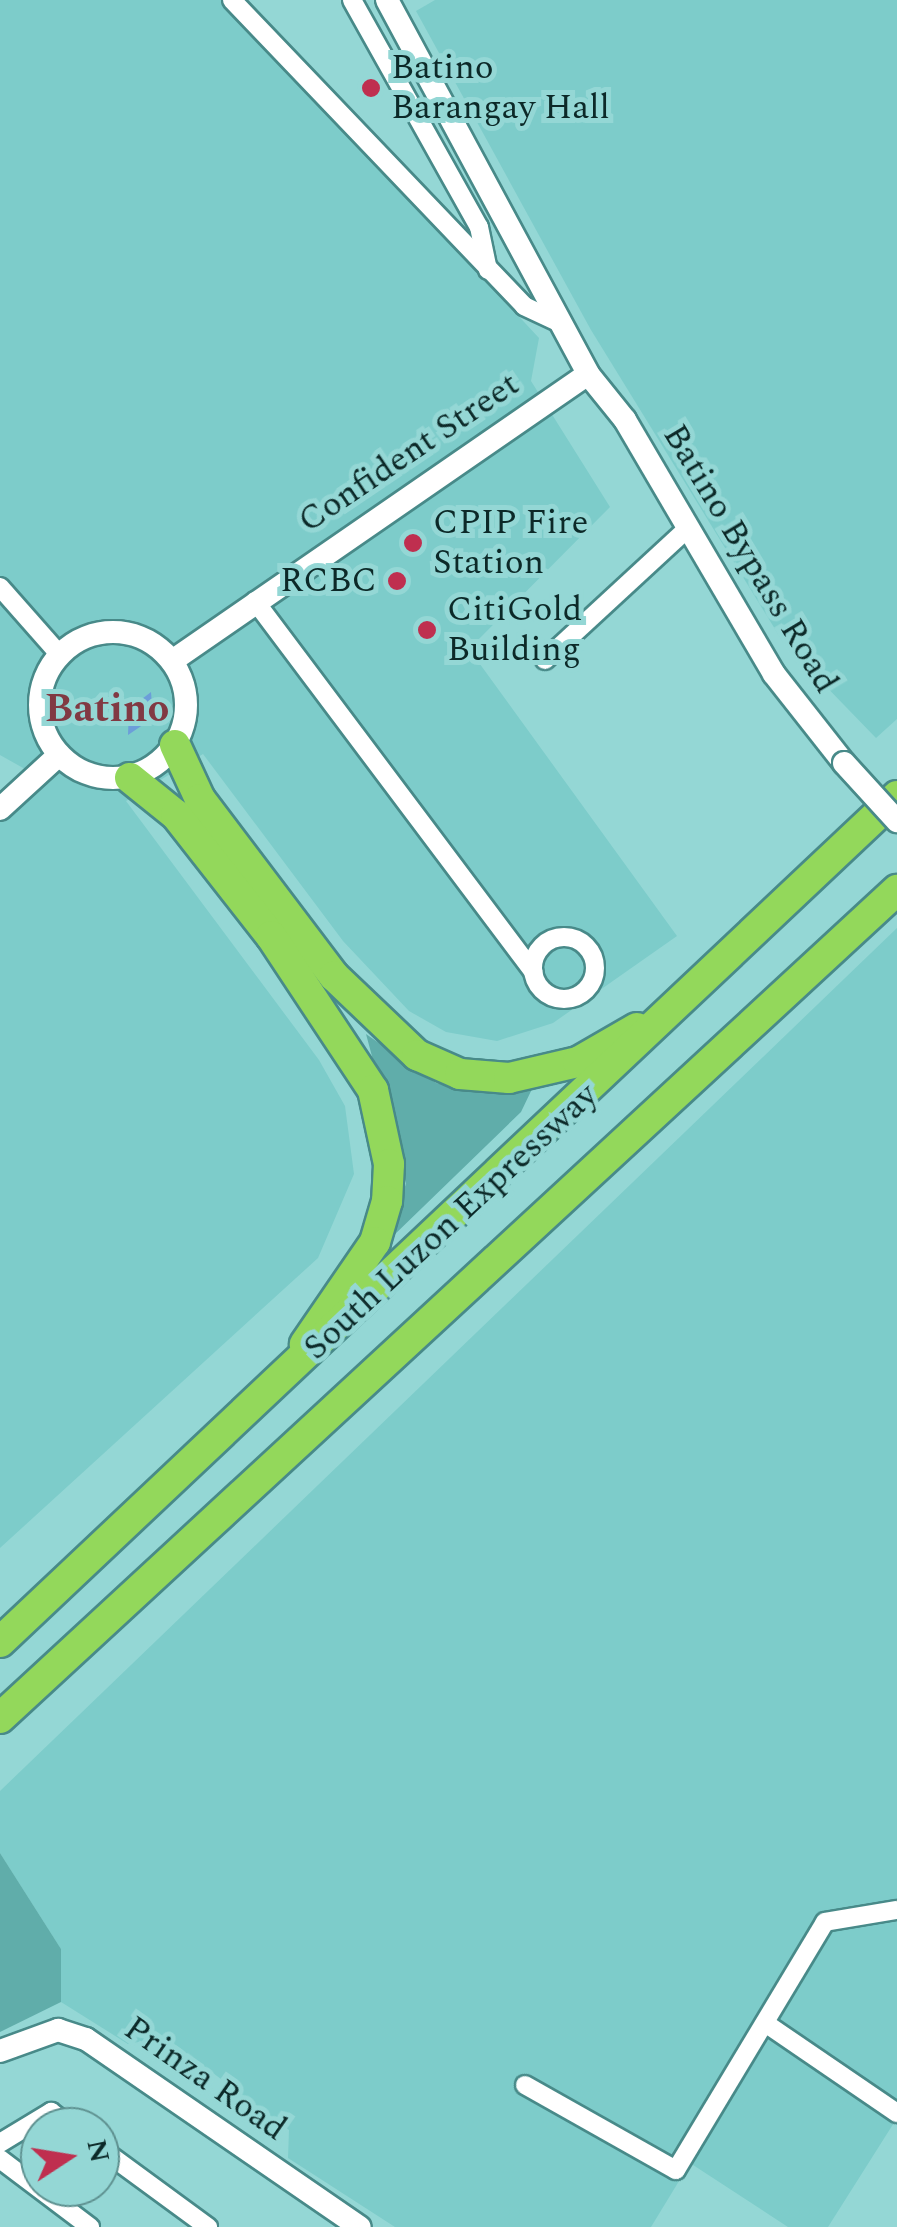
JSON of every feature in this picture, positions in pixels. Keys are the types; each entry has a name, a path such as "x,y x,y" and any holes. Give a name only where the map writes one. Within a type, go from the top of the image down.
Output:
{"highway":[{"path":"175,746 200,800 334,976 396,1040 438,1065 482,1078 540,1074 595,1054 703,986"},
{"path":"130,778 176,816 271,936 347,1040 384,1125 390,1164 375,1242 286,1376"},
{"name":"South Luzon Expressway","path":"0,1642 703,986 897,796"},
{"name":"South Luzon Expressway","path":"0,1718 897,890"}],"main road":[{"name":"Batino Bypass Road","path":"398,4 588,374 688,528 774,674 844,763 897,821"},
{"name":"Confident Street","path":"172,661 255,600 588,374"},
{"path":"117,632 172,661 187,703 175,746 130,778 92,776 59,755 40,716 60,655 117,632"},
{"path":"0,809 59,755"},
{"name":"Prinza Road","path":"0,2051 58,2030 86,2039 360,2227"}],"street":[{"path":"232,0 524,306 562,324"},
{"path":"352,0 479,227 488,270"},
{"path":"544,660 688,528"},
{"path":"0,587 60,655"},
{"path":"255,600 534,972"},
{"path":"525,2086 676,2170 825,1922 897,1910"},
{"path":"765,2022 897,2113"},
{"path":"0,2158 90,2227"},
{"path":"120,2163 207,2227"}],"shaded area":[{"path":"0,0 223,0 539,338 531,381 610,507 469,649 677,936 553,1023 497,1041 446,1032 409,1011 343,941 203,754 126,801 319,1060 345,1106 354,1174 318,1258 0,1548 0,816 41,778 0,755"},
{"path":"435,0 897,0 897,719 876,738 783,642 591,330 416,11"},
{"path":"151,692 153,718 128,735 129,709"},
{"path":"897,928 897,2118 828,2227 788,2227 690,2163 651,2227 395,2227 288,2158 289,2130 165,2037 128,2044 61,2002 61,1949 0,1853 0,1791"}],"green space":[{"path":"366,1034 436,1083 472,1092 532,1089 521,1112 391,1238 406,1183"},
{"path":"0,1853 61,1949 61,2002 0,2032"}],"place":[{"name":"Batino Barangay Hall","path":"371,88"},
{"name":"CPIP Fire Station","path":"413,543"},
{"name":"RCBC","path":"397,581"},
{"name":"CitiGold Building","path":"427,630"}],"district":[{"name":"Batino","path":"107,710"}]}
